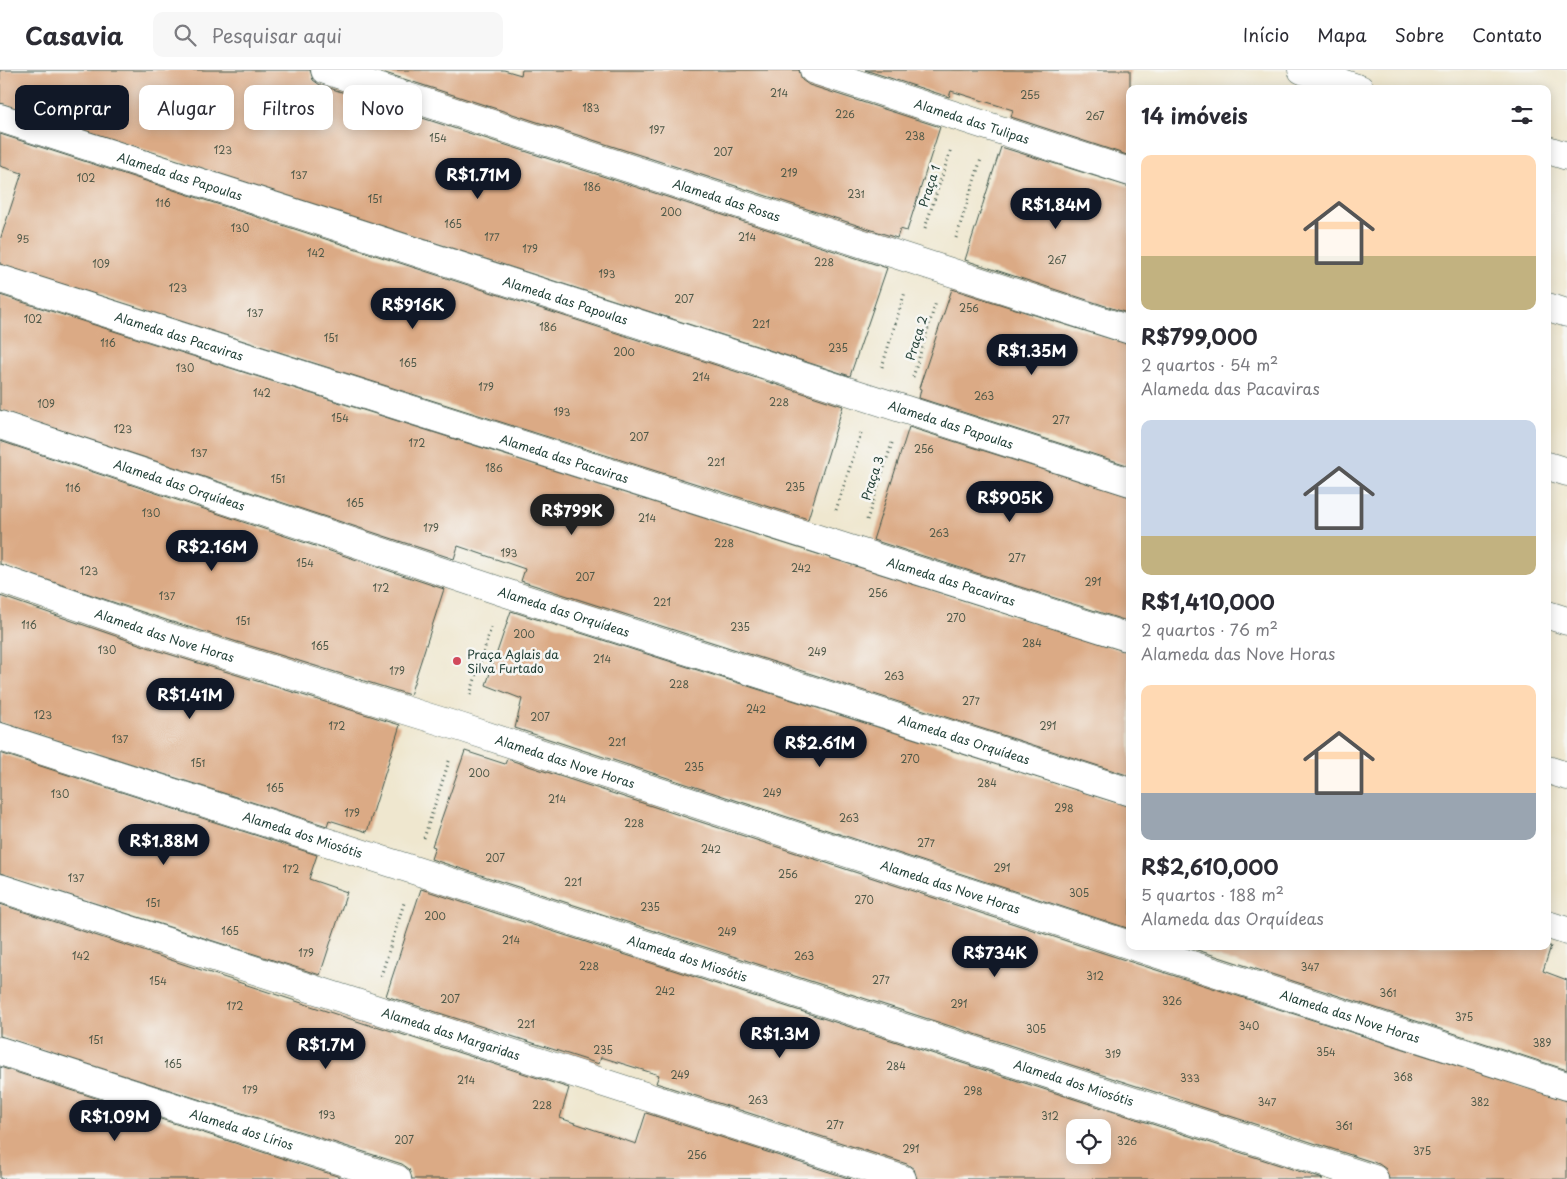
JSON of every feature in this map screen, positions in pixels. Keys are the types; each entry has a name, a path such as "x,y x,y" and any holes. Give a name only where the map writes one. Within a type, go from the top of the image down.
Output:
{"street":[{"name":"Alameda das Rosas","path":"325,70 1126,329"},
{"name":"Alameda das Tulipas","path":"814,70 1126,171"},
{"path":"1302,70 1348,85"},
{"name":"Alameda das Papoulas","path":"0,118 1126,481"},
{"path":"1551,151 1567,156"},
{"name":"Alameda das Pacaviras","path":"0,278 1126,637"},
{"path":"1551,308 1567,313"},
{"name":"Alameda das Orquídeas","path":"0,425 503,592 1126,791"},
{"path":"1551,467 1567,472"},
{"name":"Alameda das Nove Horas","path":"0,579 164,636 460,727 1126,944"},
{"path":"1551,616 1567,621"},
{"name":"Alameda dos Miosótis","path":"0,737 1374,1179"},
{"path":"1551,771 1567,776"},
{"name":"Alameda das Margaridas","path":"0,888 902,1179"},
{"path":"1551,926 1567,931"},
{"name":"Alameda das Nove Horas","path":"1144,950 1567,1086"},
{"name":"Alameda dos Lírios","path":"0,1051 397,1179"}],"path":[{"name":"Praça 1","path":"914,260 961,117"},
{"path":"946,270 991,127"},
{"name":"Praça 2","path":"872,400 914,260"},
{"name":"Praça 2","path":"903,410 946,270"},
{"name":"Praça 3","path":"826,540 872,400"},
{"name":"Praça 3","path":"857,551 903,410"},
{"path":"460,727 503,592"}],"building":[{"path":"0,70 310,70 313,80 320,85 244,85 244,130 333,130 333,89 343,92 343,130 422,130 422,118 887,268 850,376 84,130 129,130 129,85 15,85 15,108 0,103"},
{"path":"376,70 504,70 521,75 522,70 799,70 802,80 809,85 940,127 907,231 900,229 897,238"},
{"path":"865,70 1130,70 1130,85 1126,85 1126,155 1011,117 1013,110 951,91 949,97"},
{"path":"0,134 843,406 808,519 0,264 0,240 22,173 0,166"},
{"path":"1001,147 1126,186 1126,313 965,260"},
{"path":"952,289 1126,344 1126,465 919,398 921,389 919,388"},
{"path":"0,295 1126,652 1126,775 521,581 525,569 458,546 454,559 0,410"},
{"path":"909,427 1126,496 1126,621 873,540"},
{"path":"0,441 444,589 410,695 169,621 0,564"},
{"path":"0,596 159,651 400,725 367,832 329,820 327,826 0,722"},
{"path":"511,611 1126,806 1126,928 515,728 522,699 486,685"},
{"path":"465,751 505,764 507,759 1128,961 1567,1101 1567,1179 1389,1179 1386,1169 1379,1164 431,859 435,847 432,846"},
{"path":"0,753 317,855 309,879 347,892 320,975 0,873"},
{"path":"421,889 1323,1179 917,1179 914,1169 907,1164 656,1083 659,1075 601,1057 599,1064 386,996"},
{"path":"0,904 375,1027 569,1088 560,1118 636,1144 646,1113 851,1179 412,1179 409,1169 402,1164 0,1036"},
{"path":"1197,950 1550,950 1543,971 1567,980 1567,1070"},
{"path":"0,1067 346,1179 0,1179"}],"place":[{"name":"Praça Aglais da Silva Furtado","path":"457,661"}]}
